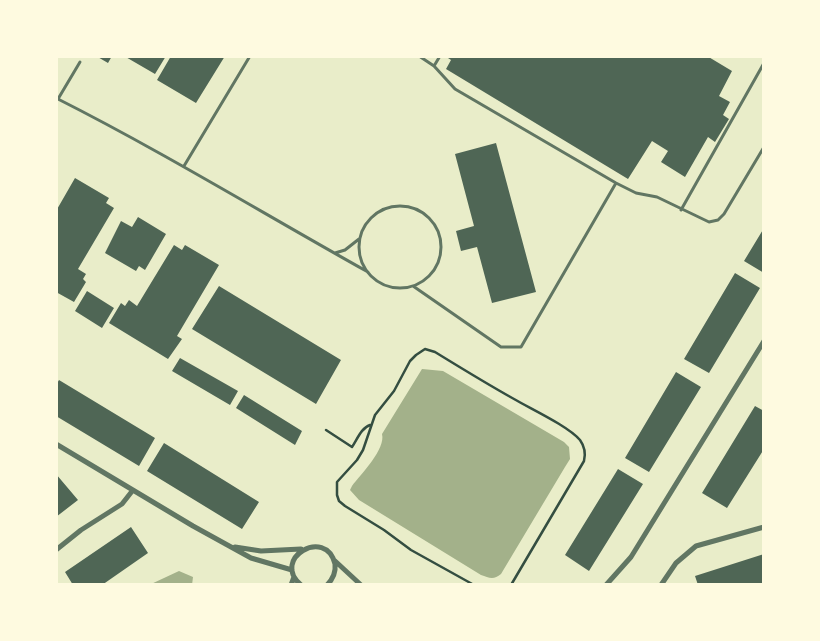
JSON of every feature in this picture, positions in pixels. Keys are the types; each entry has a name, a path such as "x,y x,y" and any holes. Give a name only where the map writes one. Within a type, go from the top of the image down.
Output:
{"street":[{"path":"606,585 631,557 764,341"},
{"path":"56,444 193,526 251,558 292,570"},
{"path":"56,550 81,530 122,504 133,490"},
{"path":"661,585 676,563 696,546 764,528"},
{"path":"232,547 261,551 311,547 324,549 361,585"},
{"path":"301,585 294,577 292,570 295,558 303,549"},
{"path":"327,585 334,575 334,560"},
{"path":"291,585 294,577"}],"lane":[{"path":"184,166 250,56"},
{"path":"419,56 434,66 455,89 616,183 636,193 657,197 709,222 718,220 724,214 764,147"},
{"path":"434,66 440,56"},
{"path":"80,62 57,98 184,166 368,272"},
{"path":"681,210 764,63"},
{"path":"413,286 501,347 521,347 616,183"},
{"path":"389,207 409,207 422,212 432,220 439,232 442,245 440,258 434,270 425,280 413,286 400,288 387,286 368,272 361,260 360,238 364,227 379,211 389,207"},
{"path":"334,253 345,250 360,238"}],"path":[{"path":"474,585 412,550 339,501 336,495 337,482 357,460 363,450 371,425 380,408 394,391 410,361 425,349 435,352 576,436 580,440 585,452 584,462 511,585"},
{"path":"326,430 352,448 362,431 371,425"}],"shaded area":[{"path":"422,369 443,371 564,442 569,447 570,459 501,574 494,578 481,575 359,500 350,490 377,454 382,434"},
{"path":"179,571 193,577 192,585 149,585"}],"building":[{"path":"96,56 112,56 108,63"},
{"path":"124,56 166,56 155,74"},
{"path":"171,56 225,56 196,103 157,80"},
{"path":"445,56 707,56 732,71 719,96 730,102 723,115 729,119 715,142 708,137 685,177 661,162 668,151 652,141 628,179 446,69 451,60"},
{"path":"496,143 536,292 492,303 477,247 461,251 456,231 474,226 455,154"},
{"path":"75,178 109,198 106,203 114,208 78,269 86,274 83,279 86,282 74,302 56,292 56,211"},
{"path":"138,217 166,234 145,270 139,266 136,271 105,253 121,221 132,227"},
{"path":"764,228 764,273 744,261"},
{"path":"174,245 182,250 185,245 219,265 177,336 182,339 168,359 109,323 121,303 125,306 129,300 137,306"},
{"path":"735,273 760,288 709,373 684,359"},
{"path":"219,286 341,360 316,404 192,329"},
{"path":"87,291 114,308 102,328 75,311"},
{"path":"180,358 238,391 230,405 172,371"},
{"path":"676,372 701,387 649,472 625,458"},
{"path":"59,380 155,438 139,466 56,416 56,385"},
{"path":"244,395 302,431 295,445 236,408"},
{"path":"755,406 764,411 764,449 727,508 702,493"},
{"path":"164,443 259,502 242,529 147,471"},
{"path":"618,469 643,484 589,571 565,555"},
{"path":"56,474 78,500 56,517"},
{"path":"131,527 148,553 102,585 73,585 65,572"},
{"path":"764,554 764,584 698,585 695,576"}]}
